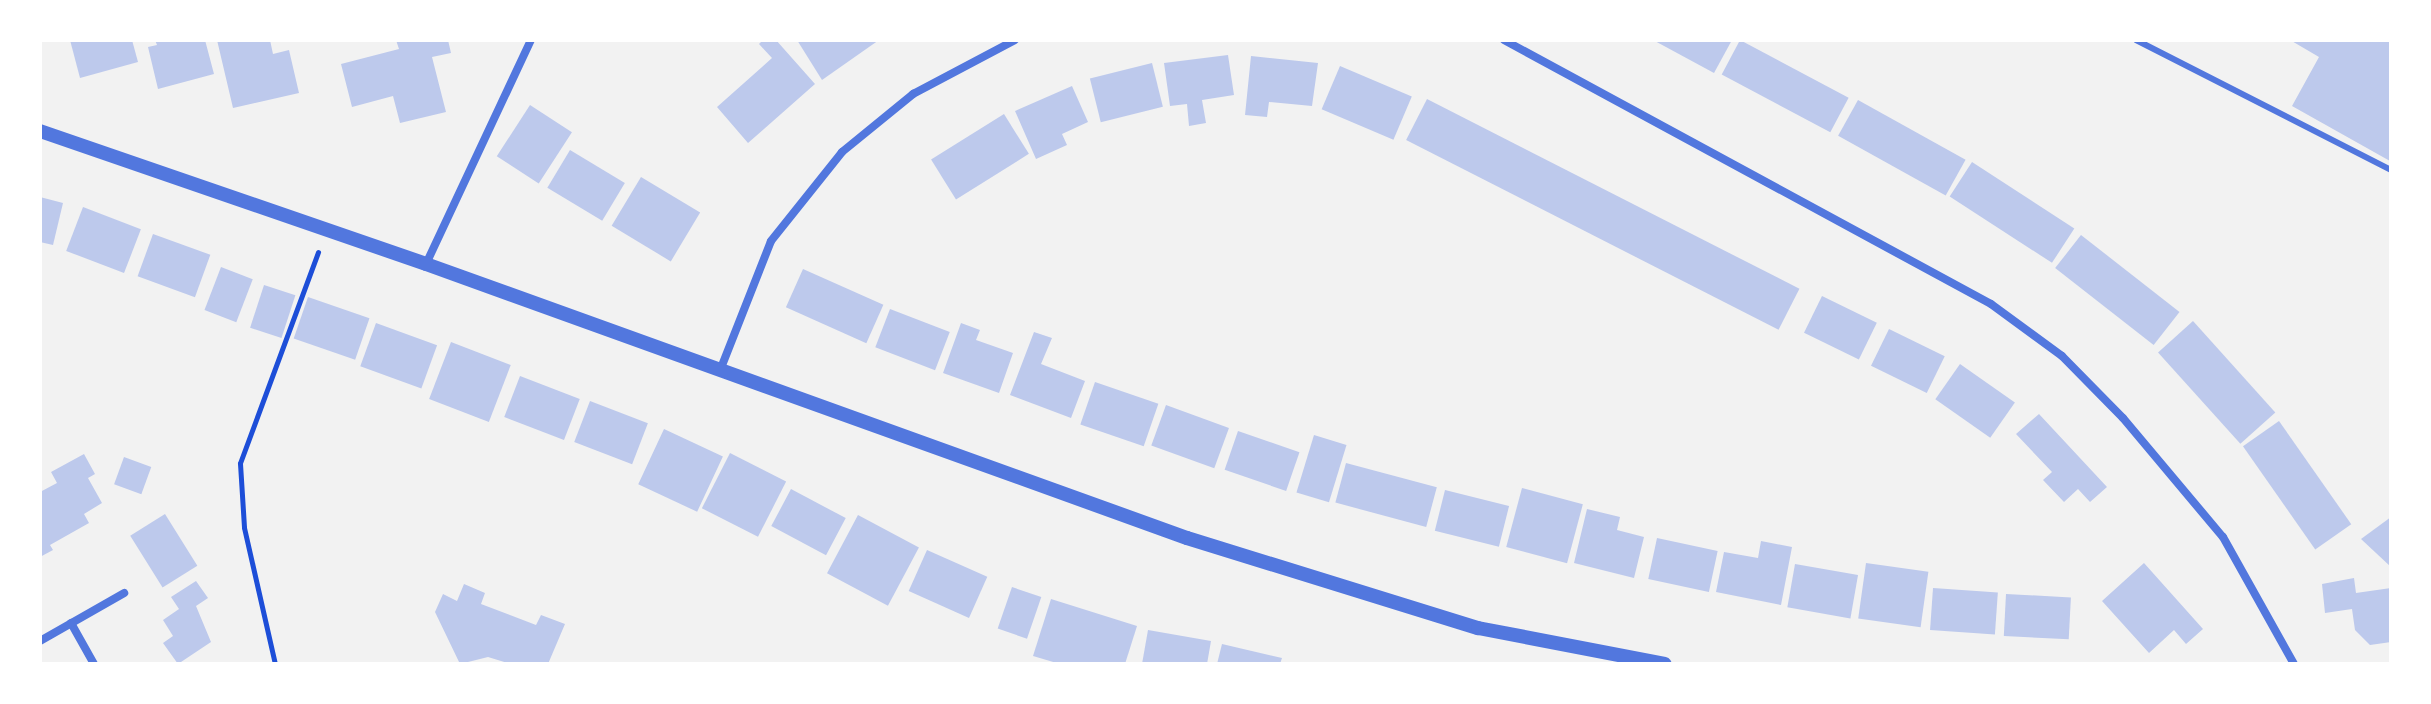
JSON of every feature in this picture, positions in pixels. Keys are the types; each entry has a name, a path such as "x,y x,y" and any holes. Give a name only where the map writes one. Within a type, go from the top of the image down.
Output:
{"street":[{"path":"721,368 771,241 842,152 913,94 1015,40"},
{"path":"1504,40 1991,304 2062,356 2123,418 2223,537 2294,664"},
{"path":"426,264 532,41"},
{"path":"40,131 721,368 1187,538 1478,628 1665,664"},
{"path":"40,641 124,593"},
{"path":"71,623 94,664"}],"lane":[{"path":"2136,40 2391,170"}],"path":[{"path":"275,664 244,527 240,463 320,247"}],"building":[{"path":"70,40 132,40 138,62 80,78"},
{"path":"155,40 205,40 214,74 158,89 148,47 157,45"},
{"path":"217,40 270,40 273,54 289,50 299,93 233,108"},
{"path":"396,40 448,40 451,53 432,57 446,112 400,123 393,96 352,107 341,64 399,49"},
{"path":"763,40 776,40 815,84 748,143 717,107 772,58 759,44"},
{"path":"797,40 879,40 822,80"},
{"path":"1653,40 1732,40 1714,73"},
{"path":"1740,40 1849,98 1830,132 1722,74"},
{"path":"2290,40 2391,40 2390,161 2292,106 2319,57"},
{"path":"1228,55 1234,95 1202,100 1206,123 1189,126 1187,104 1170,106 1164,63"},
{"path":"1251,56 1318,63 1312,106 1269,102 1267,117 1245,115"},
{"path":"1152,63 1163,107 1101,122 1090,78"},
{"path":"1340,66 1412,96 1393,140 1322,109"},
{"path":"1072,86 1088,122 1062,134 1067,145 1036,159 1015,111"},
{"path":"1427,99 1799,289 1779,330 1406,140"},
{"path":"1858,100 1966,160 1946,195 1838,136"},
{"path":"530,105 572,132 539,183 497,156"},
{"path":"1004,114 1029,154 956,199 931,160"},
{"path":"570,150 625,183 602,221 547,188"},
{"path":"1972,162 2074,228 2052,263 1950,196"},
{"path":"641,177 700,213 671,261 612,226"},
{"path":"40,197 63,203 53,245 40,242"},
{"path":"83,207 141,229 124,273 66,251"},
{"path":"153,234 210,255 195,297 138,276"},
{"path":"2081,235 2180,312 2154,345 2055,268"},
{"path":"221,267 253,279 236,322 205,310"},
{"path":"803,269 883,305 866,343 786,307"},
{"path":"264,285 295,295 281,338 250,328"},
{"path":"1822,296 1877,323 1859,360 1804,333"},
{"path":"308,297 369,318 355,360 294,339"},
{"path":"890,309 950,332 935,370 875,347"},
{"path":"2193,321 2275,412 2240,444 2158,352"},
{"path":"376,323 437,345 421,388 360,366"},
{"path":"961,323 980,330 976,340 1013,353 999,393 943,373"},
{"path":"1889,329 1945,356 1927,393 1871,366"},
{"path":"1034,332 1052,338 1041,364 1085,381 1071,418 1010,395"},
{"path":"451,342 511,365 489,422 429,399"},
{"path":"1960,364 2015,402 1990,438 1935,399"},
{"path":"520,376 580,399 564,440 504,417"},
{"path":"1095,382 1158,404 1144,446 1080,425"},
{"path":"590,401 648,423 632,464 574,442"},
{"path":"1166,405 1229,428 1214,468 1151,445"},
{"path":"2039,414 2107,487 2090,502 2078,489 2064,502 2043,480 2052,472 2016,434"},
{"path":"2279,421 2351,524 2315,549 2243,446"},
{"path":"664,429 723,456 697,512 638,484"},
{"path":"1238,431 1299,452 1286,491 1225,470"},
{"path":"1314,435 1347,445 1329,502 1296,492"},
{"path":"730,453 786,482 758,537 702,508"},
{"path":"84,454 95,474 88,478 102,503 84,514 89,523 50,545 53,550 40,557 40,492 57,483 51,472"},
{"path":"124,457 151,467 141,494 114,484"},
{"path":"1346,463 1437,487 1426,527 1335,503"},
{"path":"1522,488 1583,504 1567,563 1506,547"},
{"path":"791,489 846,518 826,555 771,526"},
{"path":"1445,490 1509,506 1499,547 1435,531"},
{"path":"1587,509 1620,517 1617,530 1644,537 1634,578 1574,563"},
{"path":"165,514 197,566 163,587 130,536"},
{"path":"858,515 919,547 888,606 827,573"},
{"path":"2391,517 2391,567 2361,539"},
{"path":"1657,538 1718,551 1709,592 1648,579"},
{"path":"1761,541 1792,547 1781,605 1716,592 1724,552 1758,558"},
{"path":"927,550 987,577 969,618 909,591"},
{"path":"1866,563 1928,572 1921,627 1858,618"},
{"path":"2144,563 2203,629 2186,644 2174,630 2149,653 2102,601"},
{"path":"1795,564 1858,575 1850,618 1787,607"},
{"path":"2354,578 2356,593 2391,588 2391,642 2370,645 2355,630 2352,609 2325,613 2322,584"},
{"path":"196,581 208,598 196,606 211,642 178,664 163,643 173,636 163,620 179,609 171,597"},
{"path":"464,584 485,593 481,604 536,625 541,615 565,624 548,664 511,664 488,657 460,664 435,612 443,594 457,601"},
{"path":"1012,587 1041,597 1027,639 998,629"},
{"path":"1933,588 1998,593 1995,634 1930,630"},
{"path":"2006,594 2071,597 2069,639 2004,636"},
{"path":"1051,599 1137,626 1125,664 1060,664 1033,656"},
{"path":"1148,630 1211,641 1207,664 1142,664"},
{"path":"1222,644 1282,658 1280,664 1217,664"}]}
